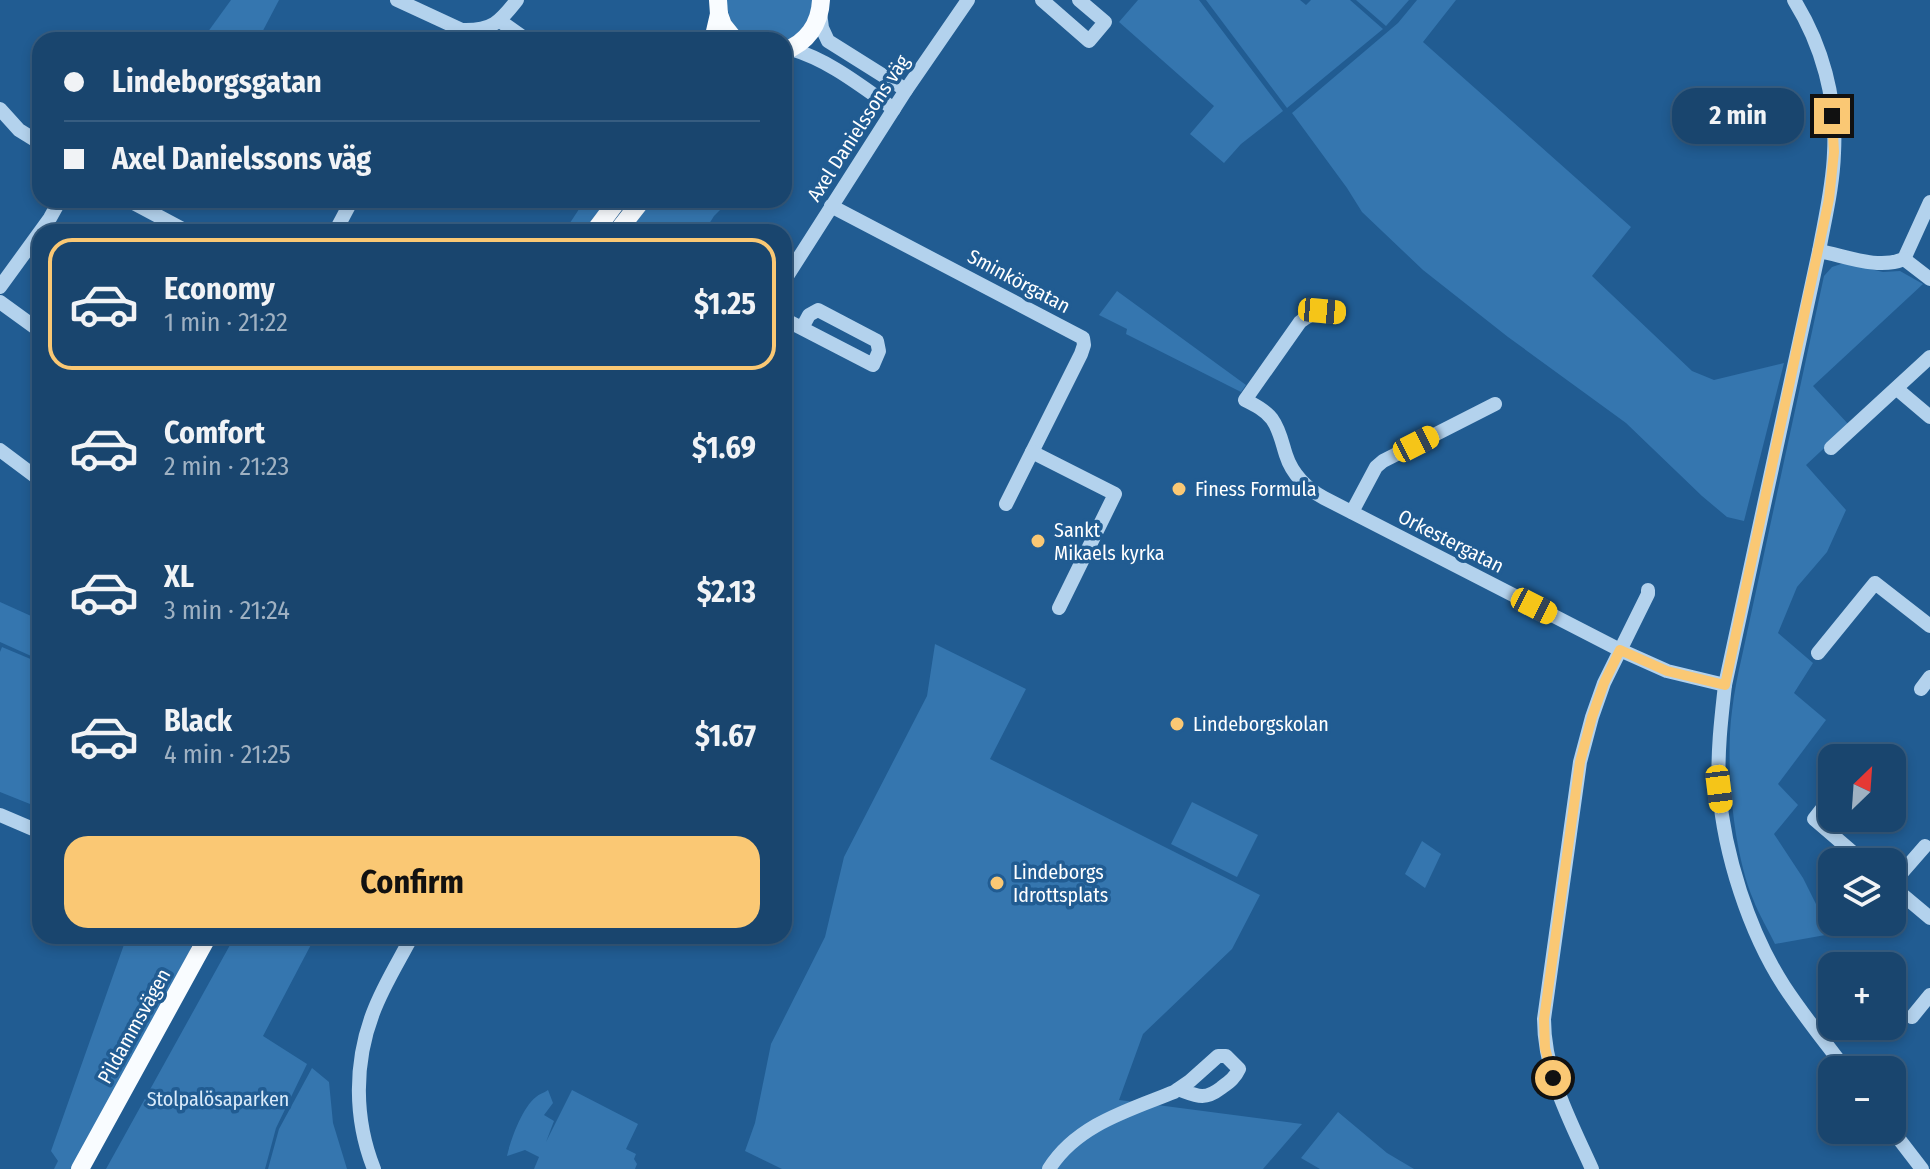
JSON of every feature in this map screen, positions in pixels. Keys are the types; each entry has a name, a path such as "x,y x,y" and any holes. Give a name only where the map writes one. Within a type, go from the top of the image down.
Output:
{"main road":[{"path":"792,47 804,40 815,27 821,6"},
{"path":"714,32 718,7"},
{"path":"718,7 723,25 729,32"},
{"path":"623,224 636,208"},
{"name":"Pildammsvägen","path":"81,1169 204,944"}],"street":[{"path":"397,0 454,32"},
{"path":"472,32 500,21 517,0"},
{"name":"Axel Danielssons väg","path":"792,268 906,90 968,0"},
{"path":"1042,0 1089,41 1105,22 1079,0"},
{"path":"1794,0 1820,52 1827,77 1834,152 1819,251 1725,685 1719,789 1725,835 1738,883 1768,958 1784,986 1836,1056"},
{"path":"821,6 822,28 828,41 906,90"},
{"path":"500,21 516,32"},
{"path":"792,51 809,54 827,64 894,109"},
{"path":"0,109 19,130 32,138"},
{"path":"0,124 32,147"},
{"path":"1819,251 1893,264 1904,259 1930,202"},
{"name":"Sminkörgatan","path":"831,206 1083,338 1081,354 1034,449"},
{"path":"143,208 173,224"},
{"path":"159,208 188,224"},
{"path":"0,287 32,243"},
{"path":"1904,259 1930,279"},
{"path":"0,302 32,325"},
{"path":"792,323 873,365 879,351 877,341 818,310 809,315 802,328"},
{"name":"Orkestergatan","path":"1339,313 1322,311 1307,315 1245,400 1272,419 1281,435 1287,460 1308,488 1620,650 1667,671 1725,685"},
{"path":"1831,448 1930,357"},
{"path":"1897,389 1930,417"},
{"path":"1352,512 1376,467 1383,461 1495,404"},
{"path":"1006,504 1034,449 1115,494 1059,608"},
{"path":"0,450 32,474"},
{"path":"1818,653 1875,583 1930,626"},
{"path":"1592,1169 1553,1078 1545,1048 1544,1019 1580,762 1604,683 1648,590"},
{"path":"0,815 32,829"},
{"path":"1829,832 1848,848"},
{"path":"1906,868 1925,846"},
{"path":"1906,897 1930,918"},
{"path":"374,1169 358,1101 363,1046 374,1010 408,944"},
{"path":"1912,1017 1930,995"},
{"path":"1049,1169 1084,1132 1110,1117 1178,1089"},
{"path":"1903,1144 1922,1169"}],"green space":[{"path":"231,0 279,0 262,32 208,32"},
{"path":"726,0 813,0 808,19 792,38 792,32 740,32 730,18"},
{"path":"1138,0 1199,0 1283,111 1241,144 1224,163 1190,134 1214,106 1119,22"},
{"path":"1206,0 1300,0 1306,5 1311,0 1350,0 1383,29 1287,108"},
{"path":"1356,0 1409,0 1386,26"},
{"path":"1417,0 1456,0 1423,42 1631,227 1592,276 1692,371 1714,380 1784,363 1744,521 1727,517 1626,423 1423,270 1362,212 1292,113 1398,23"},
{"path":"580,208 602,208 589,224 569,224"},
{"path":"639,208 722,208 709,224 627,224"},
{"path":"1849,264 1883,272 1900,271 1923,284 1813,386 1849,425 1806,465 1846,510 1827,552 1797,587 1778,633 1813,663 1794,693 1826,720 1778,784 1798,805 1774,834 1803,878 1818,908 1820,936 1775,944 1755,905 1740,857 1732,806 1730,732 1739,670 1824,276 1832,267"},
{"path":"1117,291 1246,385 1241,392 1126,334 1127,329 1099,315"},
{"path":"0,602 32,616 32,656 0,642"},
{"path":"935,644 1026,689 990,759 1260,895 1232,949 1143,1034 1119,1100 1302,1124 1263,1169 782,1169 745,1151 755,1123 771,1044 825,937 844,857 927,696"},
{"path":"2,647 32,660 32,805 0,792"},
{"path":"1192,802 1258,835 1237,877 1171,844"},
{"path":"1422,841 1441,854 1425,888 1405,874"},
{"path":"124,944 192,944 71,1169 54,1169 58,1161 51,1151"},
{"name":"Stolpalösaparken","path":"231,944 311,944 263,1036 307,1064 276,1128 265,1169 106,1169"},
{"path":"312,1068 329,1082 333,1123 347,1169 268,1169 279,1129"},
{"path":"548,1090 553,1103 544,1115 554,1121 546,1142 572,1090 638,1124 626,1149 636,1154 635,1169 534,1169 539,1157 525,1150 507,1156 526,1108"},
{"path":"1338,1112 1387,1153 1414,1169 1320,1169 1301,1158"}],"place":[{"name":"Finess Formula","path":"1179,489"},
{"name":"Sankt Mikaels kyrka","path":"1038,541"},
{"name":"Lindeborgskolan","path":"1177,724"},
{"name":"Lindeborgs Idrottsplats","path":"997,883"}],"route":[{"path":"1553,1078 1545,1048 1546,996 1580,762 1589,726 1620,650 1667,671 1725,685 1829,199 1834,152 1832,116"}]}
